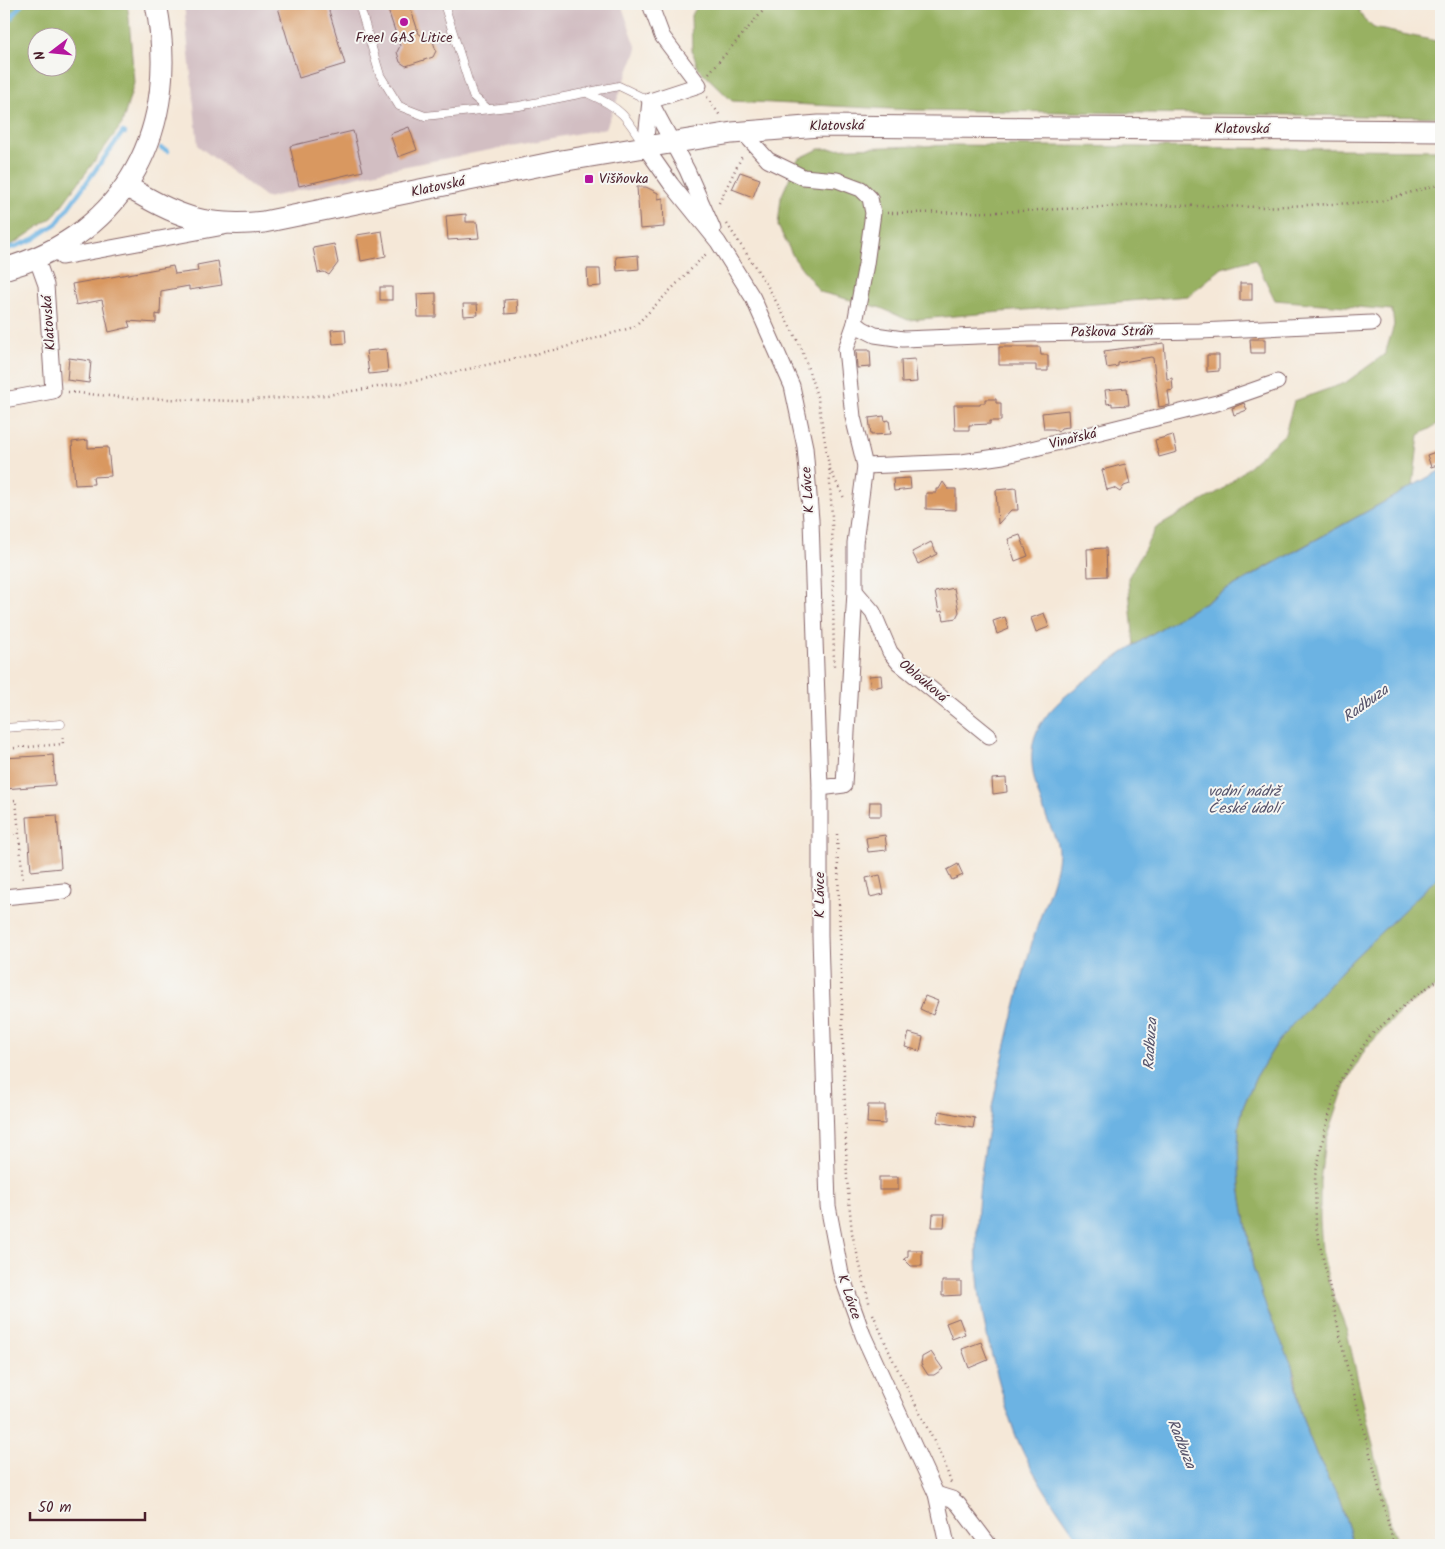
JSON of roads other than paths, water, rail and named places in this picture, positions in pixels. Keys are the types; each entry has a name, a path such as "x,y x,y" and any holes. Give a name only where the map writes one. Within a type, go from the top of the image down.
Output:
{"main road":[{"path":"4,269 36,257 82,231 106,209 126,186 146,148 154,128 158,107 162,61 156,4"},
{"name":"Klatovská","path":"126,186 157,204 182,215 216,223 242,224 283,218 561,161 645,146 819,126 1441,131"}],"street":[{"path":"645,146 650,101 699,85 662,36 650,4"},
{"name":"K Lávce","path":"650,101 691,179 718,242 752,298 792,386 805,447 811,520 820,788 820,936 828,1206 841,1274 863,1335 936,1494 947,1545"},
{"path":"741,135 768,160 803,177 838,180 861,188 870,198 873,213 855,323 846,350 853,417 865,466 855,543 855,591 844,785 820,788"},
{"name":"K Lávce","path":"645,146 670,184 718,242"},
{"name":"Klatovská","path":"62,257 242,224"},
{"name":"Klatovská","path":"4,400 54,391 46,285 36,257"},
{"name":"Paškova Stráň","path":"855,323 863,330 876,335 904,339 1031,334 1200,331 1372,322"},
{"name":"Vinařská","path":"865,466 962,462 1003,456 1217,403 1277,382"},
{"name":"Oblouková","path":"855,591 873,612 890,652 899,663 989,736"},
{"path":"4,896 64,892"},
{"path":"936,1494 952,1499 958,1504 989,1545"}],"lane":[{"path":"359,4 380,75 399,106 425,116 589,94 619,86 650,101"},
{"path":"444,4 473,96 488,109"},
{"path":"589,94 610,103 627,117 645,146"},
{"path":"4,728 62,724"}],"water":[{"name":"vodní nádrž České údolí","path":"1441,470 1441,874 1347,965 1277,1043 1256,1077 1243,1107 1239,1125 1240,1187 1253,1267 1267,1310 1292,1365 1304,1423 1317,1456 1339,1499 1354,1545 1082,1545 1037,1478 1016,1436 990,1349 981,1305 977,1260 979,1193 988,1126 1025,968 1057,862 1057,844 1039,795 1032,769 1033,743 1037,731 1050,712 1077,687 1147,637 1230,588"}],"waterway":[{"path":"4,27 22,4"},
{"path":"4,249 34,239 57,223 123,132 125,133"},
{"path":"161,148 168,151"}],"place":[{"name":"Free1 GAS Litice","path":"404,22"},
{"name":"Višňovka","path":"589,179"}],"water label":[{"name":"Radbuza","path":"1366,704"},
{"name":"Radbuza","path":"1151,1044"},
{"name":"Radbuza","path":"1181,1444"}]}
